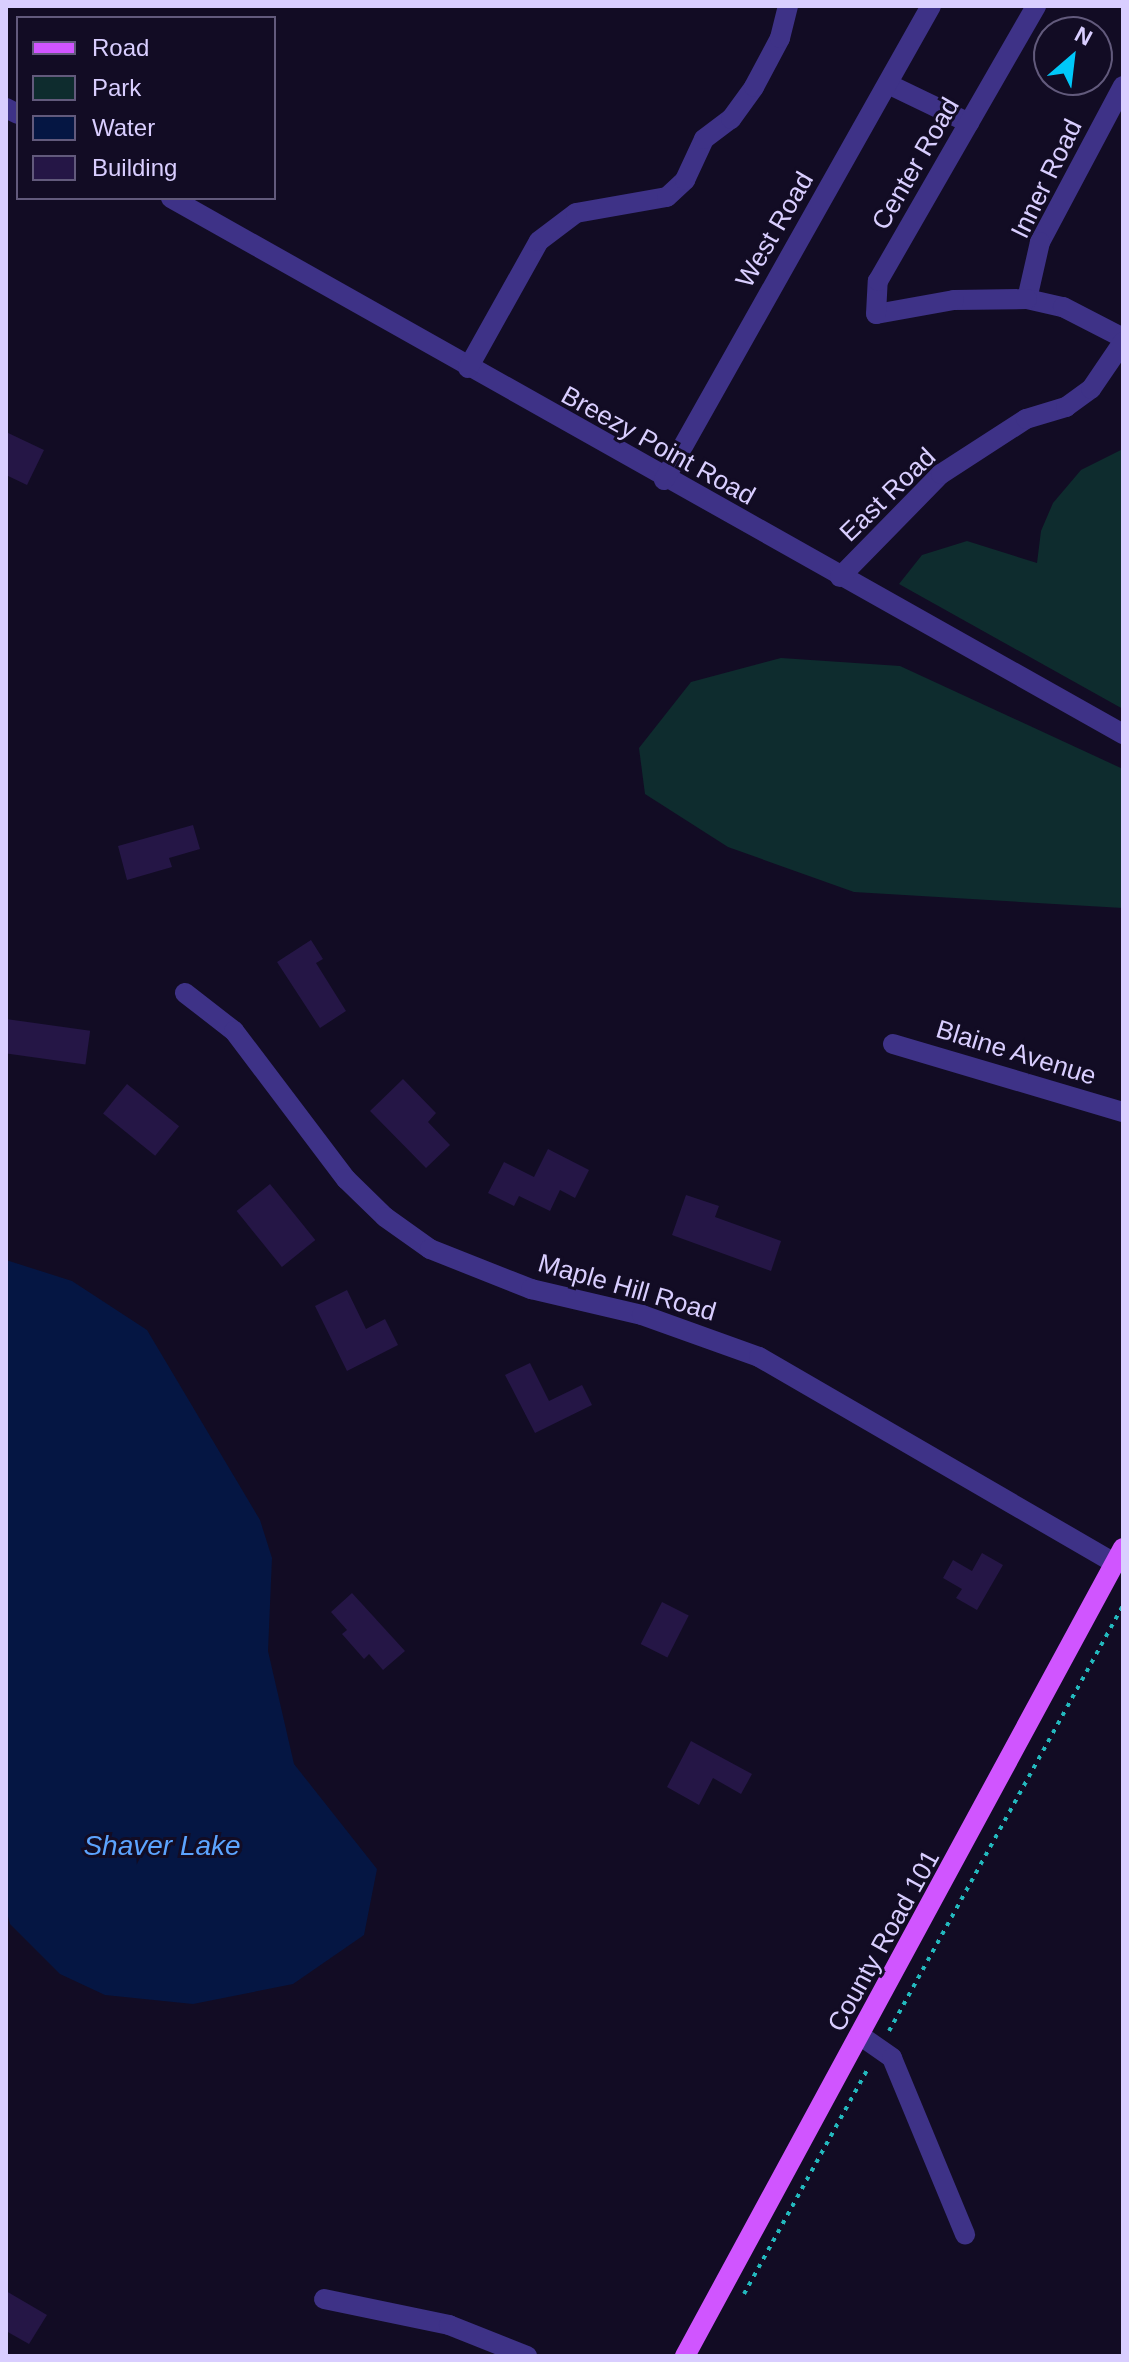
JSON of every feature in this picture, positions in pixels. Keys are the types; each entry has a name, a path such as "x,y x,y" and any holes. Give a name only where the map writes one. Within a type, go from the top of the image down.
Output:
{"main road":[{"name":"County Road 101","path":"685,2356 1119,1556"}],"street":[{"path":"468,368 539,241 576,213 667,197 685,180 704,139 731,119 754,87 780,38 788,6"},
{"name":"West Road","path":"664,480 931,6"},
{"name":"Center Road","path":"1027,299 954,300 920,309 876,314 878,281 1036,6"},
{"path":"888,84 969,123"},
{"name":"Inner Road","path":"1027,299 1040,242 1123,86"},
{"name":"Breezy Point Road","path":"174,200 664,480 1123,734"},
{"path":"1027,299 1063,307 1123,340"},
{"name":"East Road","path":"840,577 941,474 1026,419 1066,407 1091,389 1123,340"},
{"name":"Maple Hill Road","path":"185,993 234,1031 346,1179 385,1217 430,1249 531,1289 642,1315 759,1357 1119,1556"},
{"name":"Blaine Avenue","path":"893,1044 1123,1112"},
{"path":"861,2036 881,2046 892,2058 965,2234"},
{"path":"324,2299 449,2325 527,2356"}],"path":[{"path":"740,2302 1123,1605"}],"green space":[{"path":"1123,449 1123,709 899,584 922,555 967,541 1037,563 1041,531 1053,503 1081,470"},
{"path":"781,658 900,666 1123,769 1123,908 854,892 728,847 645,794 639,748 691,682"}],"water":[{"name":"Shaver Lake","path":"6,1260 72,1281 147,1330 260,1520 272,1558 268,1651 294,1764 377,1869 364,1935 293,1984 193,2004 105,1995 60,1974 10,1924 6,1909"}],"building":[{"path":"6,432 44,450 27,485 6,475"},
{"path":"193,825 200,849 169,858 172,867 127,880 118,846"},
{"path":"311,940 323,959 316,963 346,1011 320,1028 277,962"},
{"path":"6,1019 90,1031 85,1064 6,1053"},
{"path":"403,1079 436,1113 428,1122 450,1145 426,1168 370,1111"},
{"path":"127,1084 179,1126 155,1156 103,1114"},
{"path":"548,1149 589,1170 575,1198 560,1190 550,1211 519,1196 514,1206 488,1193 504,1162 534,1177"},
{"path":"270,1184 315,1240 282,1267 237,1211"},
{"path":"686,1195 719,1206 715,1217 781,1241 771,1271 672,1235"},
{"path":"347,1290 366,1329 385,1319 398,1345 347,1371 315,1306"},
{"path":"530,1363 549,1401 582,1385 592,1405 535,1433 505,1375"},
{"path":"982,1553 1003,1565 977,1610 956,1598 962,1589 943,1578 953,1560 972,1571"},
{"path":"352,1593 405,1651 383,1670 369,1654 364,1659 342,1634 347,1630 331,1612"},
{"path":"662,1602 689,1616 667,1657 641,1644"},
{"path":"691,1741 752,1774 741,1794 713,1778 699,1805 667,1787"},
{"path":"6,2291 47,2315 29,2344 6,2331"}]}
